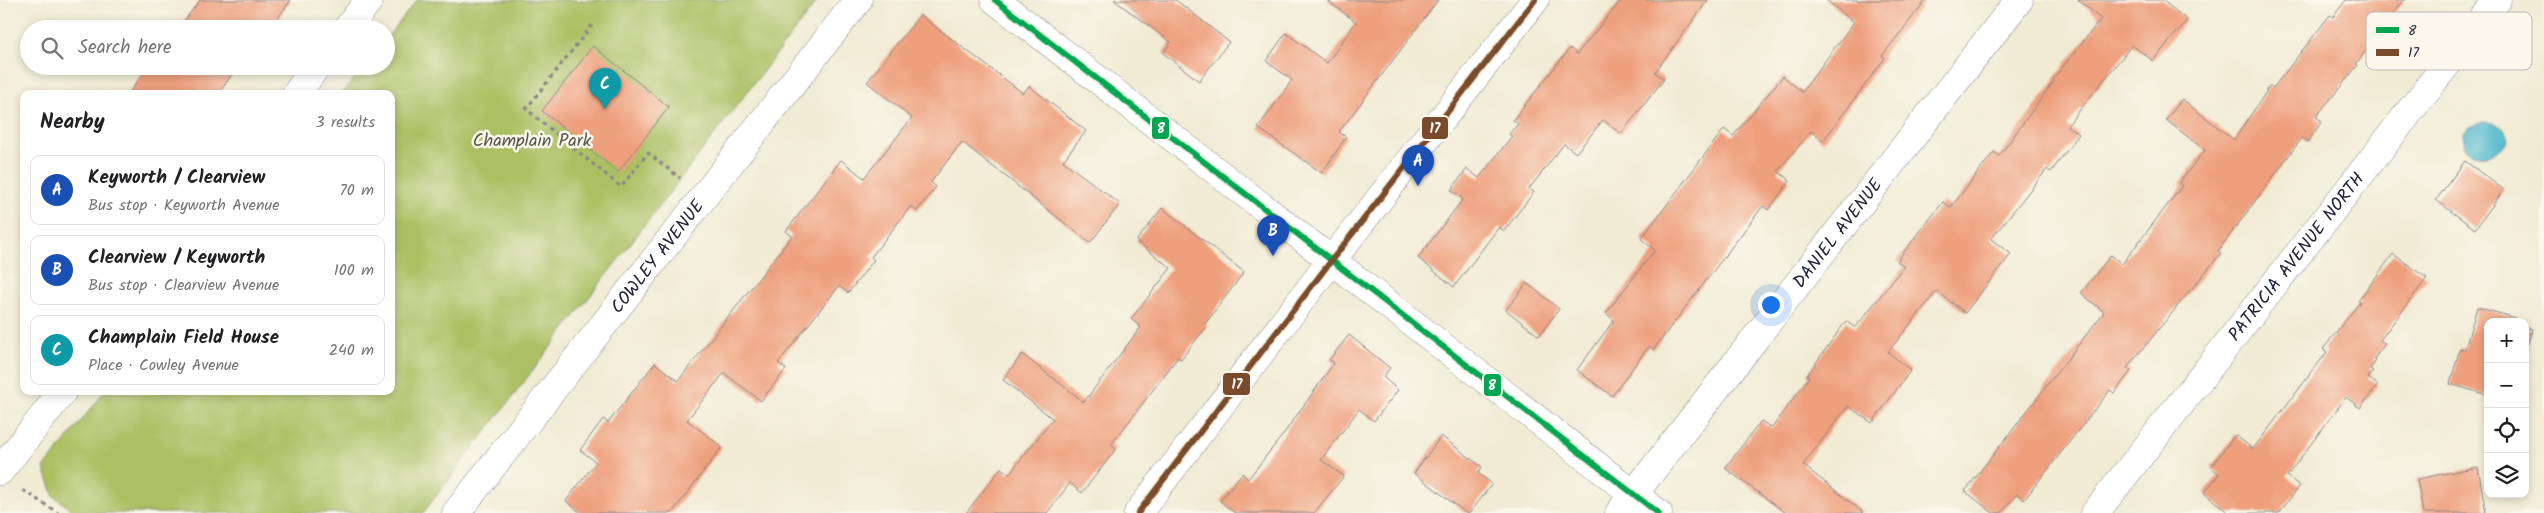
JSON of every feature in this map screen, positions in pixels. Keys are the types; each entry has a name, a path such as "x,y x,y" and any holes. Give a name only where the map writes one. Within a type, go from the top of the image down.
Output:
{"street":[{"path":"354,20 369,0"},
{"name":"COWLEY AVENUE","path":"456,513 858,0"},
{"path":"995,0 1331,261 1626,504 1658,513"},
{"path":"1138,513 1331,261 1535,0"},
{"name":"DANIEL AVENUE","path":"1626,504 2019,0"},
{"name":"PATRICIA AVENUE NORTH","path":"2488,12 2497,0"},
{"name":"PATRICIA AVENUE NORTH","path":"2095,513 2442,70"},
{"path":"299,90 310,75"},
{"path":"8,478 60,395"}],"path":[{"path":"592,25 526,109 621,187 648,153 705,196"},
{"path":"8,478 58,513"}],"green space":[{"name":"Champlain Park","path":"417,0 818,0 423,513 75,513 54,496 44,468 102,395 395,395 395,90 345,90 357,75 395,75 395,28"}],"water":[{"path":"2483,122 2500,126 2508,135 2509,140 2494,152 2476,155 2465,149 2463,134 2470,127"}],"building":[{"path":"200,0 291,0 277,20 185,20"},
{"path":"1114,0 1176,0 1229,42 1199,81 1163,53 1171,42"},
{"path":"1327,0 1438,0 1339,132 1346,137 1322,173 1258,128 1292,80 1266,61 1286,33 1327,63 1356,22"},
{"path":"1621,0 1708,0 1655,72 1664,79 1621,134 1603,120 1576,153 1564,144 1529,189 1534,192 1504,231 1499,227 1454,287 1418,258 1463,199 1451,190 1467,169 1479,178 1512,136 1509,134 1518,124 1513,120 1570,48 1577,54"},
{"path":"1826,0 1926,0 1882,56 1885,58 1823,141 1811,131 1778,171 1790,181 1768,210 1763,206 1653,350 1649,346 1612,396 1577,370 1614,320 1606,313 1655,250 1641,239 1724,129 1733,136 1783,76 1802,92 1854,22"},
{"path":"2078,0 2162,0 2187,20 2153,61 2132,45 2067,126 2079,134 2051,172 2047,169 1991,239 2011,254 1965,313 1937,291 1888,352 1911,370 1872,423 1848,406 1803,465 1864,513 1786,513 1725,468 1761,421 1772,428 1846,321 1855,328 1904,266 1897,261 1943,202 1951,207 1994,152 1999,156 2054,81 2053,79 2101,19"},
{"path":"2346,0 2404,0 2395,12 2366,12 2366,51 2356,64 2358,65 2316,117 2322,121 2308,142 2302,138 2218,251 2221,253 2127,368 2131,371 2114,393 2110,390 2024,500 2017,494 2001,513 1993,513 1965,491 2104,312 2081,293 2111,255 2122,264 2182,186 2179,183 2205,150 2166,120 2182,99 2234,140 2270,86 2273,88 2330,15 2333,17"},
{"path":"920,15 1023,93 1029,86 1086,131 1063,161 1120,204 1090,243 962,142 931,182 936,187 917,211 911,206 871,257 874,260 848,293 839,286 778,363 786,369 761,401 724,373 687,420 722,447 672,513 581,513 566,501 596,462 580,450 603,419 608,423 655,363 678,381 792,236 786,231 841,160 864,178 912,118 867,82"},
{"path":"593,46 669,107 618,172 542,111"},
{"path":"142,75 232,75 221,90 131,90"},
{"path":"2465,161 2504,190 2475,229 2436,200"},
{"path":"1162,208 1244,272 1205,324 1207,326 1181,359 1178,357 1111,445 1116,449 1082,493 1070,483 1047,513 966,513 1001,468 1009,474 1053,419 1003,380 1022,354 1084,402 1141,327 1131,319 1171,268 1136,241"},
{"path":"2393,254 2427,278 2380,340 2385,344 2374,359 2376,361 2370,369 2373,371 2368,378 2378,385 2360,408 2346,397 2287,476 2300,486 2279,513 2229,513 2204,493 2219,474 2211,467 2235,435 2253,449 2327,352 2323,349 2360,302 2358,301"},
{"path":"1527,283 1559,309 1539,336 1506,310"},
{"path":"2477,307 2515,318 2484,318 2484,394 2450,384 2460,348 2465,349"},
{"path":"2529,328 2532,329 2529,340"},
{"path":"1349,335 1390,368 1383,377 1398,390 1374,421 1359,409 1321,460 1344,476 1314,513 1235,513 1220,501 1242,473 1248,479 1282,436 1334,363 1329,360"},
{"path":"1441,436 1482,467 1478,473 1492,484 1470,513 1466,513 1414,473"},
{"path":"2478,467 2486,513 2423,513 2417,479"}],"transit line":[{"name":"8","path":"995,0 1658,513"},
{"name":"17","path":"1138,513 1331,261 1535,0"}],"place":[{"name":"Champlain Field House","path":"605,109"},
{"name":"Keyworth / Clearview","path":"1418,186"},
{"name":"Clearview / Keyworth","path":"1273,256"}]}
